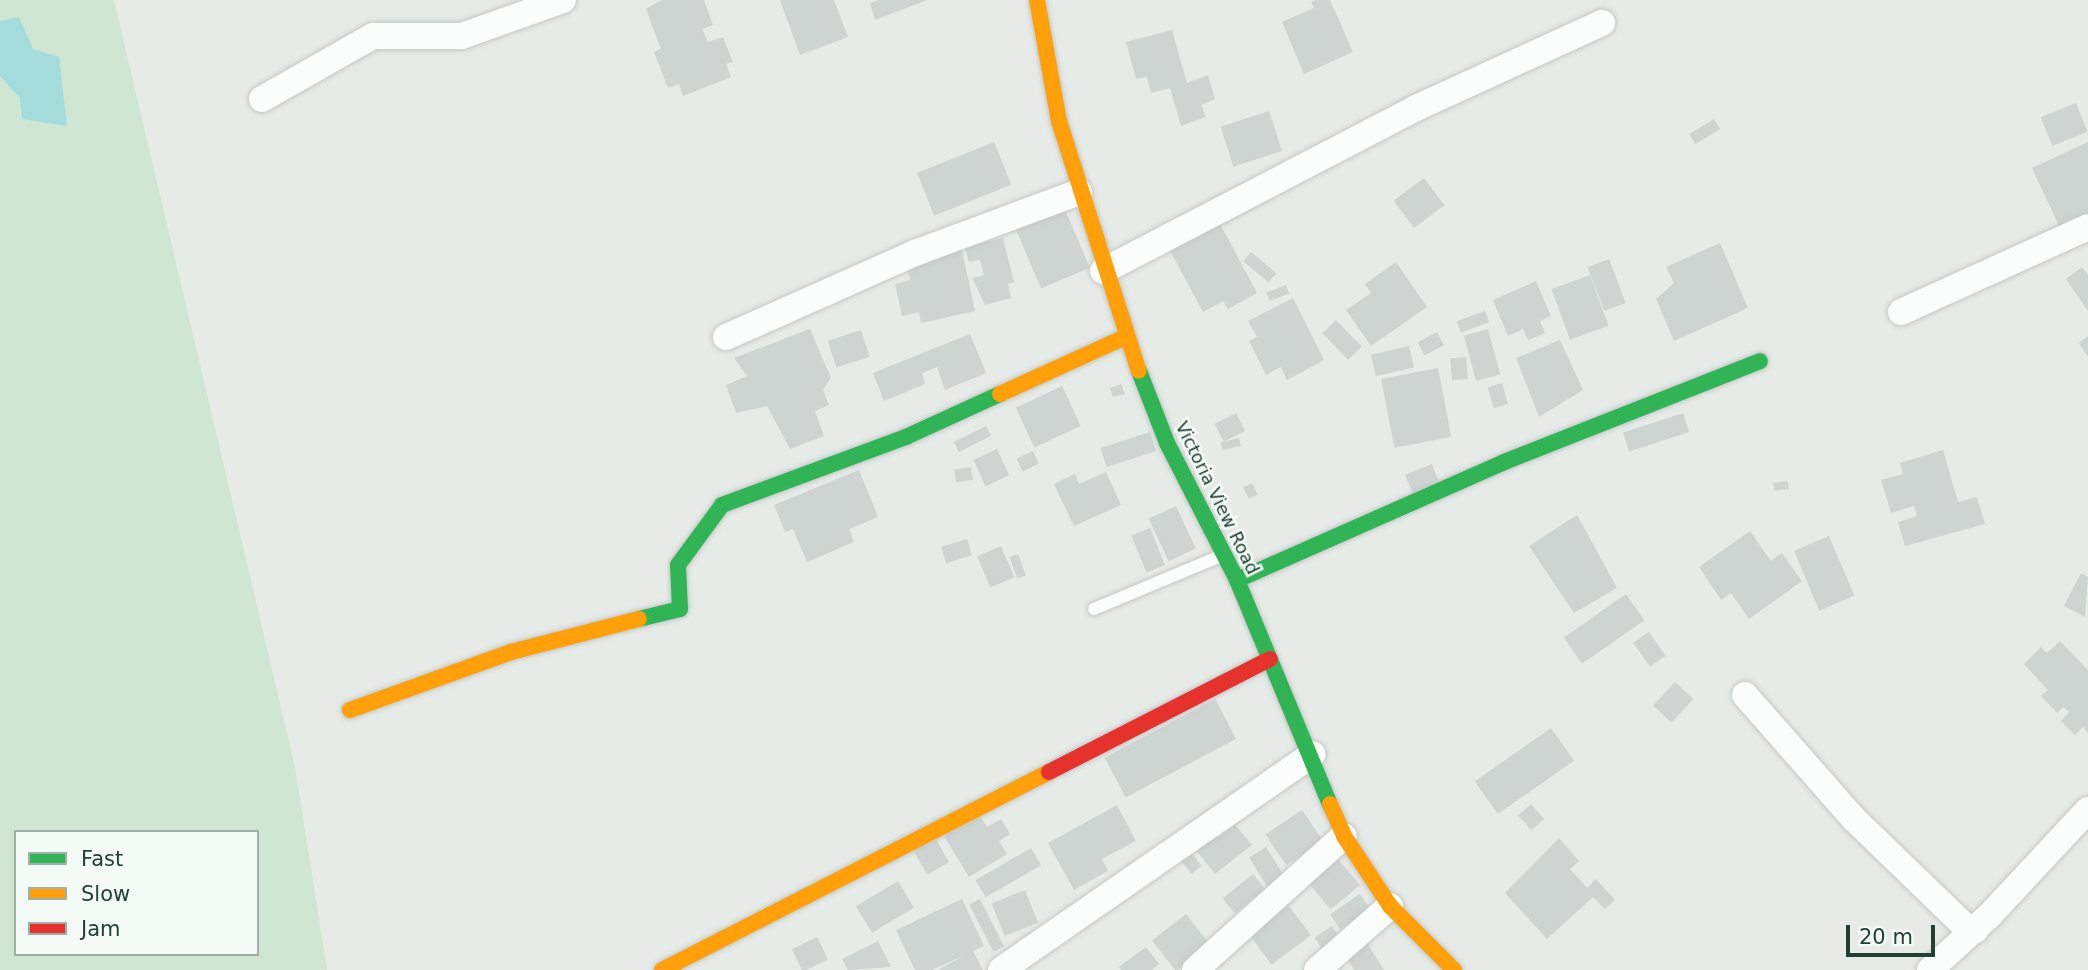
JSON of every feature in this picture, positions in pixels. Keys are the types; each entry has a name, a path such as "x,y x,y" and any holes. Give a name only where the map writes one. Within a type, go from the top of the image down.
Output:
{"street":[{"path":"262,99 373,36 462,36 563,0"},
{"name":"Victoria View Road","path":"1037,0 1059,121 1079,192 1125,337 1167,443 1237,580 1313,754 1344,836 1390,906 1454,970"},
{"path":"1103,271 1414,108 1602,23"},
{"path":"726,337 915,253 1079,192"},
{"path":"1901,312 2088,227"},
{"path":"350,710 511,652 680,609 678,565 722,505 906,437 1125,337"},
{"path":"1237,580 1504,462 1760,362"},
{"path":"662,970 1270,659"},
{"path":"1745,695 1854,820 1966,927 1976,930"},
{"path":"1001,970 1313,754"},
{"path":"1930,970 1976,930 2088,810"},
{"path":"1195,970 1344,836"},
{"path":"1317,970 1390,906"}],"lane":[{"path":"1094,609 1223,555"}],"green space":[{"path":"0,0 114,0 295,767 327,970 0,970"}],"water":[{"path":"19,17 33,49 59,57 67,126 22,119 20,98 0,76 0,21"}],"building":[{"path":"662,0 704,0 713,25 702,29 708,42 723,37 733,62 726,64 731,77 683,96 679,84 668,88 654,52 661,49 646,9"},
{"path":"780,0 834,0 848,37 800,55"},
{"path":"879,0 927,0 875,20 870,3"},
{"path":"1330,0 1353,52 1304,74 1282,22 1314,8 1311,2"},
{"path":"1172,30 1187,83 1208,75 1215,99 1201,105 1206,117 1181,126 1170,88 1151,93 1147,77 1136,79 1126,42"},
{"path":"2076,103 2088,132 2052,146 2041,117"},
{"path":"1269,111 1282,151 1233,167 1220,127"},
{"path":"1714,119 1720,129 1695,144 1689,134"},
{"path":"994,142 1011,185 934,216 917,173"},
{"path":"2088,142 2088,215 2060,228 2032,168"},
{"path":"1424,178 1444,205 1414,228 1394,201"},
{"path":"1064,207 1090,268 1041,288 1015,228"},
{"path":"1218,220 1257,293 1228,309 1223,301 1203,312 1168,247"},
{"path":"1003,238 1014,282 1008,284 1011,298 985,305 972,278 984,275 980,260 969,262 965,247"},
{"path":"1720,243 1748,308 1674,341 1656,299 1674,283 1666,267"},
{"path":"961,246 975,311 921,323 919,312 902,316 895,284 910,280 905,258"},
{"path":"1251,252 1276,273 1269,282 1243,261"},
{"path":"1609,259 1626,303 1604,311 1588,267"},
{"path":"1396,262 1427,307 1371,346 1346,310 1371,293 1365,284"},
{"path":"2082,267 2088,275 2088,311 2066,279"},
{"path":"1590,275 1608,326 1570,340 1551,289"},
{"path":"1536,281 1551,316 1540,321 1545,333 1528,340 1523,329 1508,336 1493,300"},
{"path":"1286,285 1289,293 1270,301 1266,293"},
{"path":"1293,298 1324,360 1287,380 1281,367 1266,375 1249,341 1257,337 1248,321"},
{"path":"1485,311 1489,322 1461,333 1457,321"},
{"path":"1336,320 1362,347 1348,360 1322,333"},
{"path":"810,329 831,378 823,390 829,405 815,411 824,436 790,449 767,406 736,413 726,385 747,376 734,358"},
{"path":"1488,329 1500,374 1476,381 1464,335"},
{"path":"861,330 870,357 836,367 828,341"},
{"path":"1437,332 1444,345 1425,356 1418,342"},
{"path":"970,334 986,373 945,390 937,367 922,373 925,384 884,401 873,373"},
{"path":"2088,336 2088,357 2079,343"},
{"path":"1560,340 1583,390 1539,417 1516,358"},
{"path":"1409,346 1414,367 1376,376 1371,355"},
{"path":"1466,357 1468,379 1452,380 1450,358"},
{"path":"1438,368 1451,437 1394,448 1381,379"},
{"path":"1502,383 1508,404 1494,408 1488,387"},
{"path":"1121,384 1125,394 1113,397 1110,388"},
{"path":"1062,386 1081,426 1034,447 1016,408"},
{"path":"1236,413 1245,431 1224,442 1215,424"},
{"path":"1683,413 1689,432 1629,451 1623,432"},
{"path":"986,426 991,436 959,452 954,442"},
{"path":"1150,432 1156,451 1107,467 1101,448"},
{"path":"1239,438 1241,446 1222,450 1221,443"},
{"path":"997,449 1009,475 986,486 973,460"},
{"path":"1943,450 1958,502 1977,497 1985,524 1905,546 1898,522 1917,516 1914,506 1891,513 1881,480 1903,474 1900,463"},
{"path":"1033,451 1039,464 1023,471 1017,459"},
{"path":"1432,464 1440,484 1413,495 1405,475"},
{"path":"971,467 973,480 956,482 954,470"},
{"path":"859,470 878,517 849,529 854,542 807,562 793,529 785,532 774,505"},
{"path":"1106,472 1121,505 1074,526 1054,484 1075,474 1079,484"},
{"path":"1788,481 1789,489 1774,491 1773,483"},
{"path":"1252,483 1258,495 1249,499 1243,488"},
{"path":"1176,506 1196,549 1169,561 1149,519"},
{"path":"1577,515 1617,588 1574,613 1529,546"},
{"path":"1150,528 1165,565 1146,573 1131,535"},
{"path":"1750,531 1771,561 1782,553 1802,581 1749,619 1731,593 1721,600 1699,567"},
{"path":"1829,536 1854,596 1819,611 1794,551"},
{"path":"967,539 972,555 946,563 941,547"},
{"path":"1001,546 1014,577 990,587 977,556"},
{"path":"1018,554 1026,576 1017,579 1010,557"},
{"path":"2081,573 2088,577 2085,617 2064,606"},
{"path":"1626,594 1644,620 1582,664 1564,638"},
{"path":"1649,632 1666,656 1650,667 1633,643"},
{"path":"2060,641 2088,670 2088,733 2083,727 2075,735 2061,721 2069,712 2064,707 2057,713 2041,696 2048,690 2024,664 2041,647 2047,653"},
{"path":"1675,682 1693,699 1671,722 1653,705"},
{"path":"1215,699 1236,739 1126,797 1105,758"},
{"path":"1551,728 1574,761 1498,814 1475,781"},
{"path":"1531,804 1544,819 1531,830 1518,815"},
{"path":"1117,805 1136,841 1102,859 1108,871 1074,890 1048,843"},
{"path":"1302,810 1323,841 1286,865 1266,835"},
{"path":"979,814 987,827 1001,819 1010,834 999,841 1007,854 969,877 944,836"},
{"path":"1210,823 1220,836 1235,825 1252,845 1215,874 1188,840"},
{"path":"935,838 949,862 927,875 913,850"},
{"path":"1559,838 1579,861 1570,869 1587,888 1596,879 1615,900 1605,909 1593,897 1547,939 1505,893"},
{"path":"1181,840 1202,866 1192,874 1171,848"},
{"path":"1266,847 1288,882 1271,892 1249,858"},
{"path":"1031,848 1041,865 986,897 976,880"},
{"path":"1338,859 1360,885 1331,909 1309,883"},
{"path":"1253,874 1265,889 1235,913 1223,899"},
{"path":"898,881 914,908 872,933 856,906"},
{"path":"1025,890 1038,922 1005,936 992,903"},
{"path":"1360,894 1370,909 1340,929 1330,914"},
{"path":"962,899 984,946 973,951 983,970 938,970 965,955 932,970 915,970 896,930"},
{"path":"980,899 1004,946 993,952 969,904"},
{"path":"1288,905 1311,935 1272,965 1249,934"},
{"path":"1186,914 1210,945 1175,970 1152,940"},
{"path":"1332,926 1342,941 1325,953 1315,938"},
{"path":"817,937 828,959 802,970 792,949"},
{"path":"1365,940 1384,970 1354,970 1344,954"},
{"path":"878,941 891,967 848,970 842,959"},
{"path":"1146,947 1159,964 1152,970 1121,970 1119,967"}],"traffic: fast":[{"path":"1237,580 1504,462 1760,361"},
{"path":"1139,371 1167,443 1237,580 1330,804"},
{"path":"639,619 680,609 678,565 722,505 906,437 1000,394"}],"traffic: slow":[{"path":"1037,0 1059,121 1139,371"},
{"path":"1000,394 1125,337"},
{"path":"350,710 511,652 639,619"},
{"path":"662,970 1049,772"},
{"path":"1330,804 1344,836 1390,906 1454,970"}],"traffic: jam":[{"path":"1049,772 1270,659"}]}
